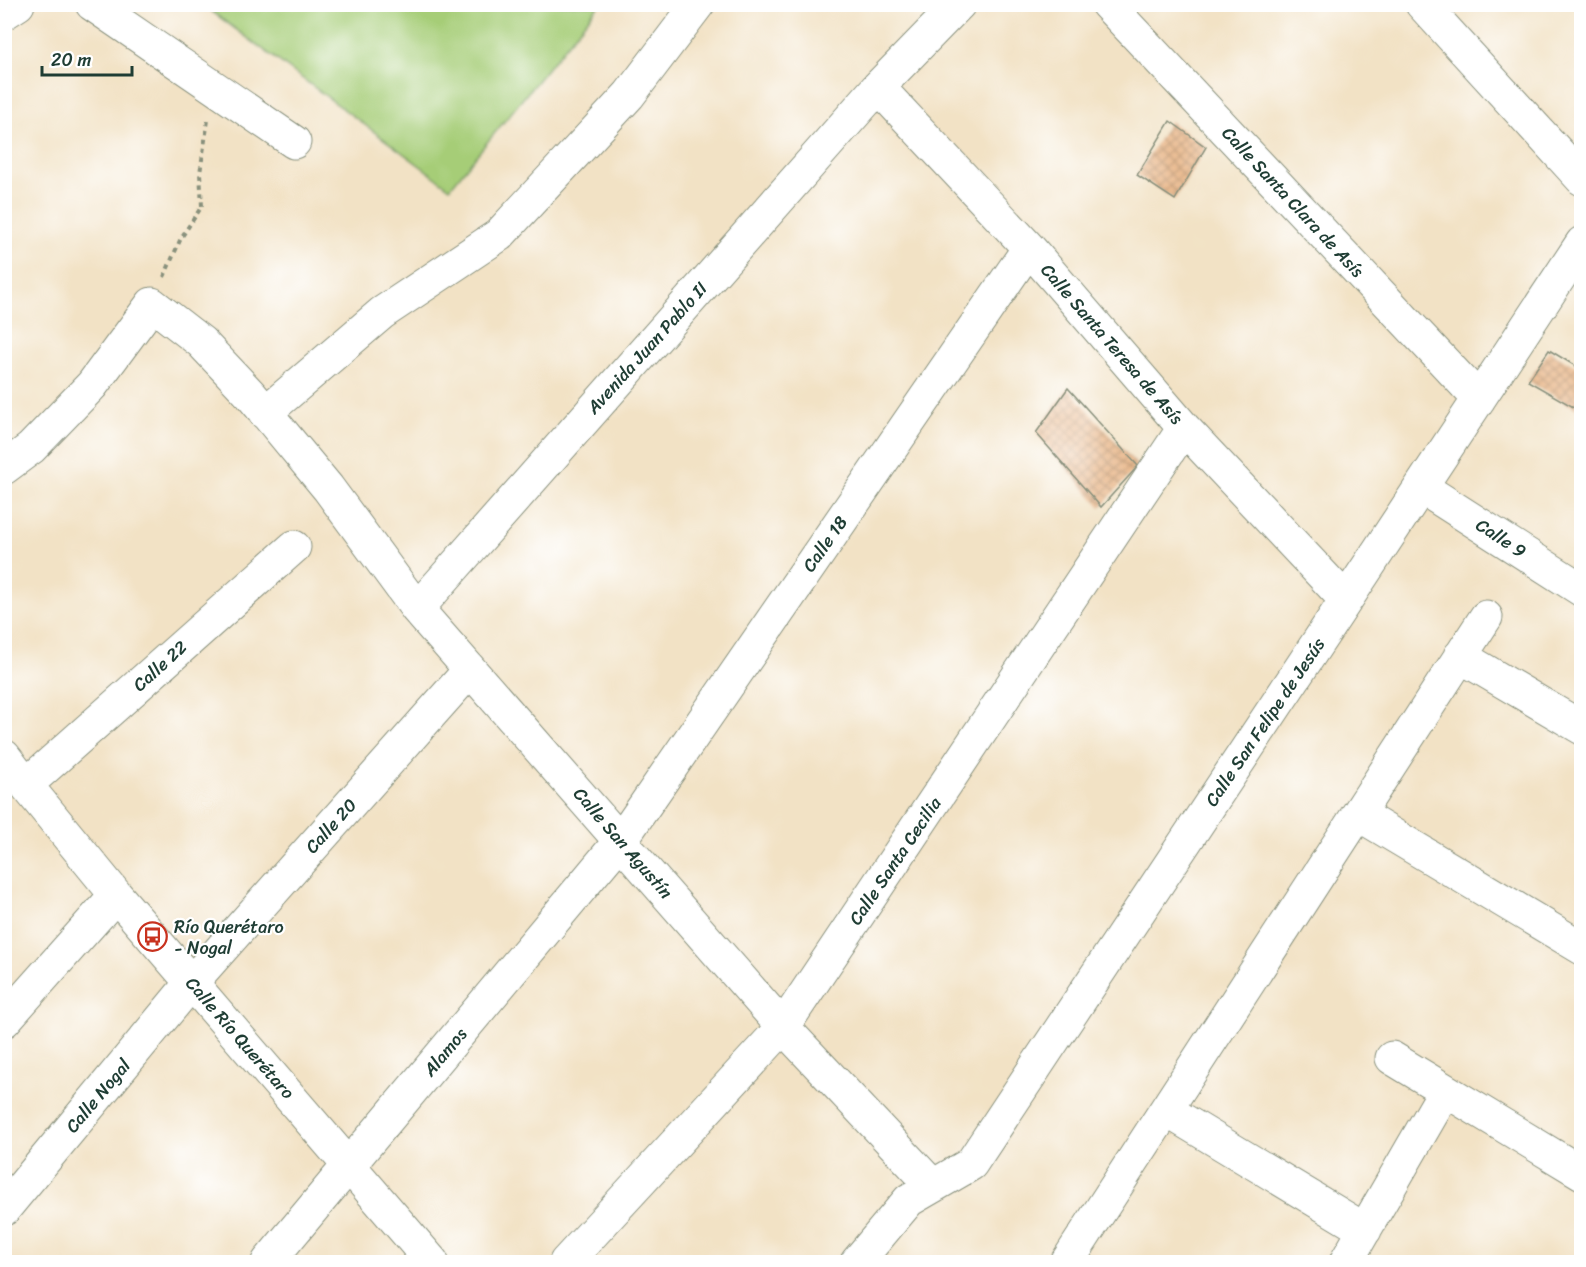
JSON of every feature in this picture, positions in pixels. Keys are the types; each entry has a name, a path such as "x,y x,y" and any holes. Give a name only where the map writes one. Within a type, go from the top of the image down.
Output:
{"street":[{"path":"4,14 18,4"},
{"path":"92,4 294,142"},
{"path":"265,413 382,313 499,236 629,95 698,4"},
{"name":"Avenida Juan Pablo II","path":"417,609 878,87 959,4"},
{"name":"Calle Santa Clara de Asís","path":"1107,4 1479,399"},
{"path":"1422,4 1581,179"},
{"name":"Calle Santa Teresa de Asís","path":"878,87 1029,248 1184,428 1346,600"},
{"name":"Calle San Felipe de Jesús","path":"857,1263 909,1200 971,1164 1581,243"},
{"name":"Calle 18","path":"621,840 1029,248"},
{"path":"4,468 31,448 92,385 152,304"},
{"name":"Calle San Agustín","path":"152,304 201,342 265,413 327,488 417,609 783,1027 933,1186"},
{"name":"Calle Santa Cecilia","path":"566,1263 783,1027 1184,428"},
{"name":"Calle 9","path":"1421,487 1581,590"},
{"name":"Calle 22","path":"11,766 294,547"},
{"path":"1067,1263 1486,616"},
{"path":"1460,656 1581,728"},
{"name":"Calle 20","path":"192,982 470,670"},
{"name":"Calle Río Querétaro","path":"11,766 116,895 432,1263"},
{"path":"1358,814 1581,948"},
{"name":"Alamos","path":"268,1263 621,840"},
{"path":"4,1021 116,895"},
{"name":"Calle Nogal","path":"4,1209 192,982"},
{"path":"1392,1058 1579,1166"},
{"path":"1346,1263 1445,1090"},
{"path":"1166,1110 1365,1230"}],"path":[{"path":"152,304 181,238 202,206 200,173 212,87"}],"green space":[{"path":"203,5 599,5 450,188"}],"building":[{"path":"1170,121 1206,147 1175,200 1137,175"},
{"path":"1549,350 1582,370 1582,412 1528,381"},
{"path":"1068,388 1138,466 1101,507 1036,433"}],"place":[{"name":"Río Querétaro - Nogal","path":"153,937"}]}
